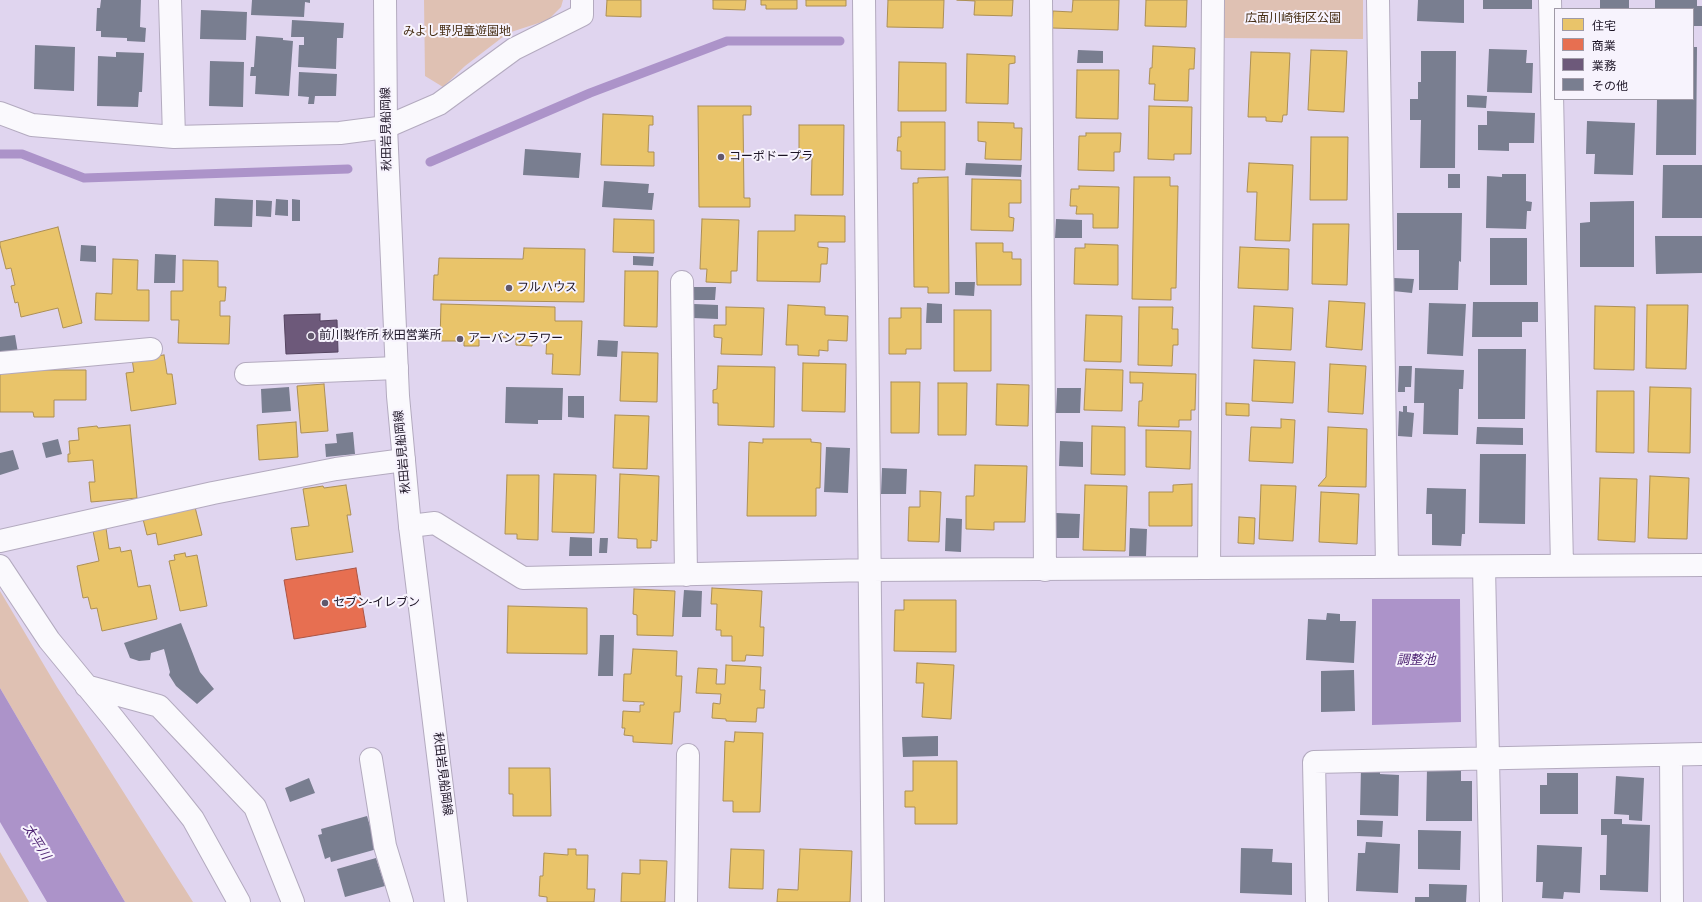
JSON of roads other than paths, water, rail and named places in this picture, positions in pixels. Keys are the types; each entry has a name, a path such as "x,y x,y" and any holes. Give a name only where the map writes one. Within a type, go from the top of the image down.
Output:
{"street":[{"path":"170,0 174,137"},
{"name":"秋田岩見船岡線","path":"385,0 386,127 398,396 410,526 456,902"},
{"path":"0,113 32,125 174,137 340,133 386,127 439,104 514,49 582,15 582,0"},
{"path":"864,0 873,902"},
{"path":"1041,0 1045,570"},
{"path":"1209,568 1213,0"},
{"path":"1378,0 1387,567"},
{"path":"1550,0 1562,566"},
{"path":"682,282 686,575"},
{"path":"0,363 151,349"},
{"path":"246,374 397,368"},
{"path":"0,540 213,493 320,472 404,460"},
{"path":"410,526 435,523 523,578 870,570 1702,565"},
{"path":"0,566 49,640 193,819 239,902"},
{"path":"1484,567 1491,902"},
{"path":"86,686 159,706 164,711 255,807 293,902"},
{"path":"1317,902 1314,762 1702,754"},
{"path":"686,902 688,755"},
{"path":"1671,755 1672,902"},
{"path":"371,759 385,846 402,902"}],"water":[{"name":"調整池","path":"1372,599 1460,599 1461,722 1372,725"},
{"name":"太平川","path":"0,688 125,902 47,902 0,822"}],"waterway":[{"path":"430,162 590,93 727,41 840,41"},
{"path":"0,154 22,154 84,178 348,169"}],"place":[{"name":"コーポドープラ","path":"721,157"},
{"name":"フルハウス","path":"509,288"},
{"name":"前川製作所 秋田営業所","path":"311,336"},
{"name":"アーバンフラワー","path":"460,339"},
{"name":"セブン-イレブン","path":"325,603"}],"park label":[{"name":"広面川崎街区公園","path":"1293,19"},
{"name":"みよし野児童遊園地","path":"457,32"}]}
